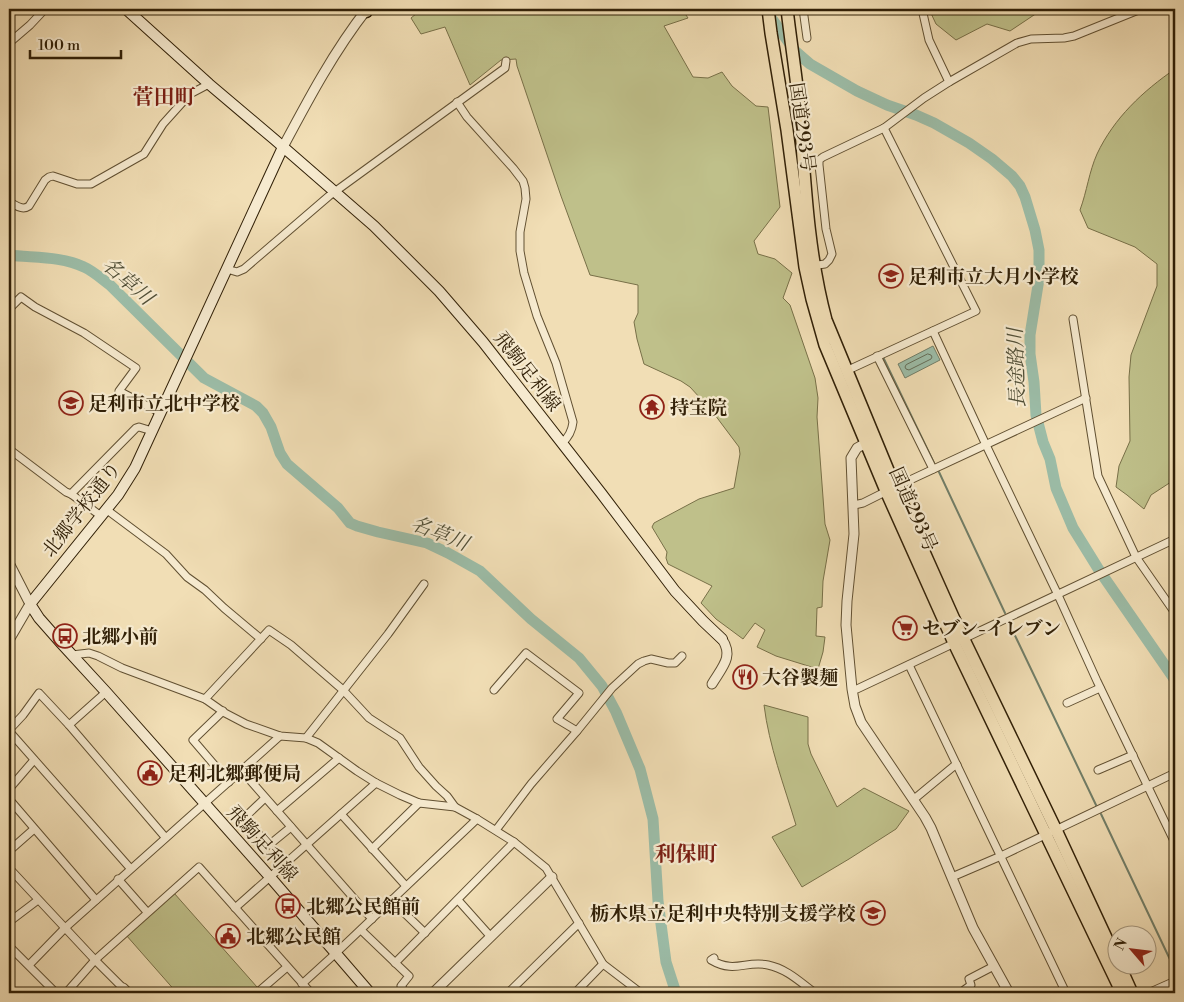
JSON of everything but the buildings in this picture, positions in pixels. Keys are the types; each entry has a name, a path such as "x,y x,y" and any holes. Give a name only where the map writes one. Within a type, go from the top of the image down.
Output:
{"highway":[{"name":"国道293号","path":"768,9 810,266 826,320 891,489 958,641 1051,832 1106,939"},
{"name":"国道293号","path":"786,9 798,102 812,299 825,345 866,443 891,489"},
{"name":"国道293号","path":"1051,832 1122,993"},
{"path":"1123,974 1132,993"}],"main road":[{"name":"飛駒足利線","path":"126,9 209,84 374,226 439,291 483,342 675,591 722,638"},
{"path":"227,269 283,147"},
{"name":"北郷学校通り","path":"30,604 130,478 227,269"},
{"name":"飛駒足利線","path":"30,604 72,655 270,877 370,993"}],"street":[{"path":"9,43 45,9"},
{"path":"283,147 331,63 366,9"},
{"path":"803,9 807,38"},
{"path":"922,9 929,40 949,82"},
{"path":"810,266 824,264 832,254 825,223 819,160 884,128 949,82 1017,43 1031,39 1074,36 1140,9"},
{"path":"227,269 237,272 244,269 334,192 505,68 506,61"},
{"path":"9,202 23,209 26,208 48,177 53,176 77,184 91,184 144,154 164,124 190,94 209,84"},
{"path":"457,102 467,117 523,181 526,199 520,232 520,251 524,273 537,316 556,363 573,422 572,429 562,443"},
{"path":"846,371 976,311 884,128"},
{"path":"9,309 21,297 35,307 84,333 136,368 119,391 160,414"},
{"path":"1073,319 1098,476 1136,557 1175,613"},
{"path":"933,331 1100,688 1175,843"},
{"path":"877,356 933,470"},
{"path":"854,505 863,504 891,489 1086,398"},
{"path":"71,494 136,428 139,427 152,431"},
{"path":"866,443 857,448 851,458 854,534 846,625 848,657 855,706 861,722 925,816 973,928 1009,993"},
{"path":"9,449 66,492 155,544 187,577 261,638"},
{"path":"852,690 1175,539"},
{"path":"9,563 30,604"},
{"path":"306,738 388,634 424,584"},
{"name":"北郷学校通り","path":"9,640 30,604"},
{"path":"205,699 269,630 292,645 343,690 368,718 400,738 419,767 456,807 514,842 546,868 603,964 641,993"},
{"path":"712,684 725,664 728,655 727,647 722,638"},
{"path":"72,655 89,653 98,656 122,668 205,699 246,724 280,736 306,738 318,743 376,783 419,803 456,807"},
{"path":"494,690 526,653 579,694 557,719 577,731"},
{"path":"496,830 531,784 610,690 638,664 644,661 651,659 675,663 682,656"},
{"path":"909,665 1066,993"},
{"path":"1067,703 1100,688"},
{"path":"69,725 106,692"},
{"path":"130,868 9,730 39,693 166,837"},
{"path":"223,711 193,740 229,782"},
{"path":"29,965 65,928 130,868 280,736"},
{"path":"1098,770 1133,755"},
{"path":"277,811 339,758"},
{"path":"9,789 34,760"},
{"path":"913,800 957,765"},
{"path":"242,770 372,919"},
{"path":"952,877 1001,856 1175,773"},
{"path":"235,908 376,783"},
{"path":"265,798 244,818 269,845 291,827"},
{"path":"9,799 96,900"},
{"path":"372,849 419,803"},
{"path":"341,814 406,886"},
{"path":"302,984 478,819"},
{"path":"9,850 34,829"},
{"path":"395,963 514,842"},
{"path":"66,993 94,960 199,867 288,967 307,992"},
{"path":"9,868 94,960 125,990"},
{"path":"9,880 15,875"},
{"path":"438,992 552,877"},
{"path":"118,879 147,912"},
{"path":"9,922 38,900"},
{"path":"391,900 425,933"},
{"path":"458,900 491,937"},
{"path":"508,993 579,923"},
{"path":"360,930 409,976 401,986 406,993"},
{"path":"9,946 56,993"},
{"path":"714,958 711,960 729,967 757,963 768,964 792,975 814,993"},
{"path":"575,993 603,964"},
{"path":"960,993 971,985 969,979 994,966"},
{"path":"257,993 288,967"},
{"path":"1148,993 1175,980"}],"green space":[{"path":"422,9 682,9 688,18 664,26 693,77 708,78 722,72 732,86 756,106 768,107 780,207 754,241 758,254 775,259 792,273 783,298 790,305 815,378 818,398 817,417 825,524 830,540 823,581 822,607 817,608 816,636 825,637 818,669 776,656 757,647 765,630 755,623 743,639 716,619 701,603 712,586 668,564 667,552 652,527 654,523 699,499 734,488 740,454 739,447 712,411 690,387 644,364 634,322 638,313 638,285 590,275 561,196 516,59 501,60 470,85 445,27 421,34 411,18"},
{"path":"929,9 1043,9 1010,31 987,24 956,40 936,24"},
{"path":"1175,69 1175,481 1151,495 1144,509 1116,487 1119,466 1130,441 1129,377 1131,355 1157,286 1157,264 1135,247 1088,228 1080,210 1094,161 1112,129 1130,106"},
{"path":"764,705 808,717 808,744 811,754 837,807 864,788 909,811 896,829 802,887 772,837 796,825 773,750"},
{"path":"174,893 257,987 251,993 177,993 126,935"}],"water":[{"path":"933,346 940,360 905,378 898,364"}],"waterway":[{"name":"長途路川","path":"767,12 795,51 810,64 857,91 934,123 969,143 992,159 1012,176 1020,186 1035,230 1039,250 1039,279 1030,335 1030,354 1036,415 1043,442 1050,459 1056,488 1073,528 1099,570 1175,680"},
{"name":"名草川","path":"9,255 66,261 75,263 94,273 110,285 204,378 256,406 263,413 271,427 280,453 287,464 338,508 350,523 378,532 427,543 480,571 531,619 579,658 602,686 616,712 640,769 653,819 658,901 666,962 676,993"},
{"path":"883,357 934,463"},
{"path":"939,472 1005,613"},
{"path":"1009,623 1096,805"},
{"path":"1101,814 1175,970"}],"place":[{"name":"足利市立大月小学校","path":"891,276"},
{"name":"足利市立北中学校","path":"71,403"},
{"name":"持宝院","path":"652,407"},
{"name":"セブン-イレブン","path":"905,628"},
{"name":"北郷小前","path":"65,636"},
{"name":"大谷製麺","path":"745,677"},
{"name":"足利北郷郵便局","path":"150,773"},
{"name":"北郷公民館前","path":"288,906"},
{"name":"栃木県立足利中央特別支援学校","path":"873,913"},
{"name":"北郷公民館","path":"228,936"}],"district":[{"name":"菅田町","path":"164,97"},
{"name":"利保町","path":"686,854"}]}
